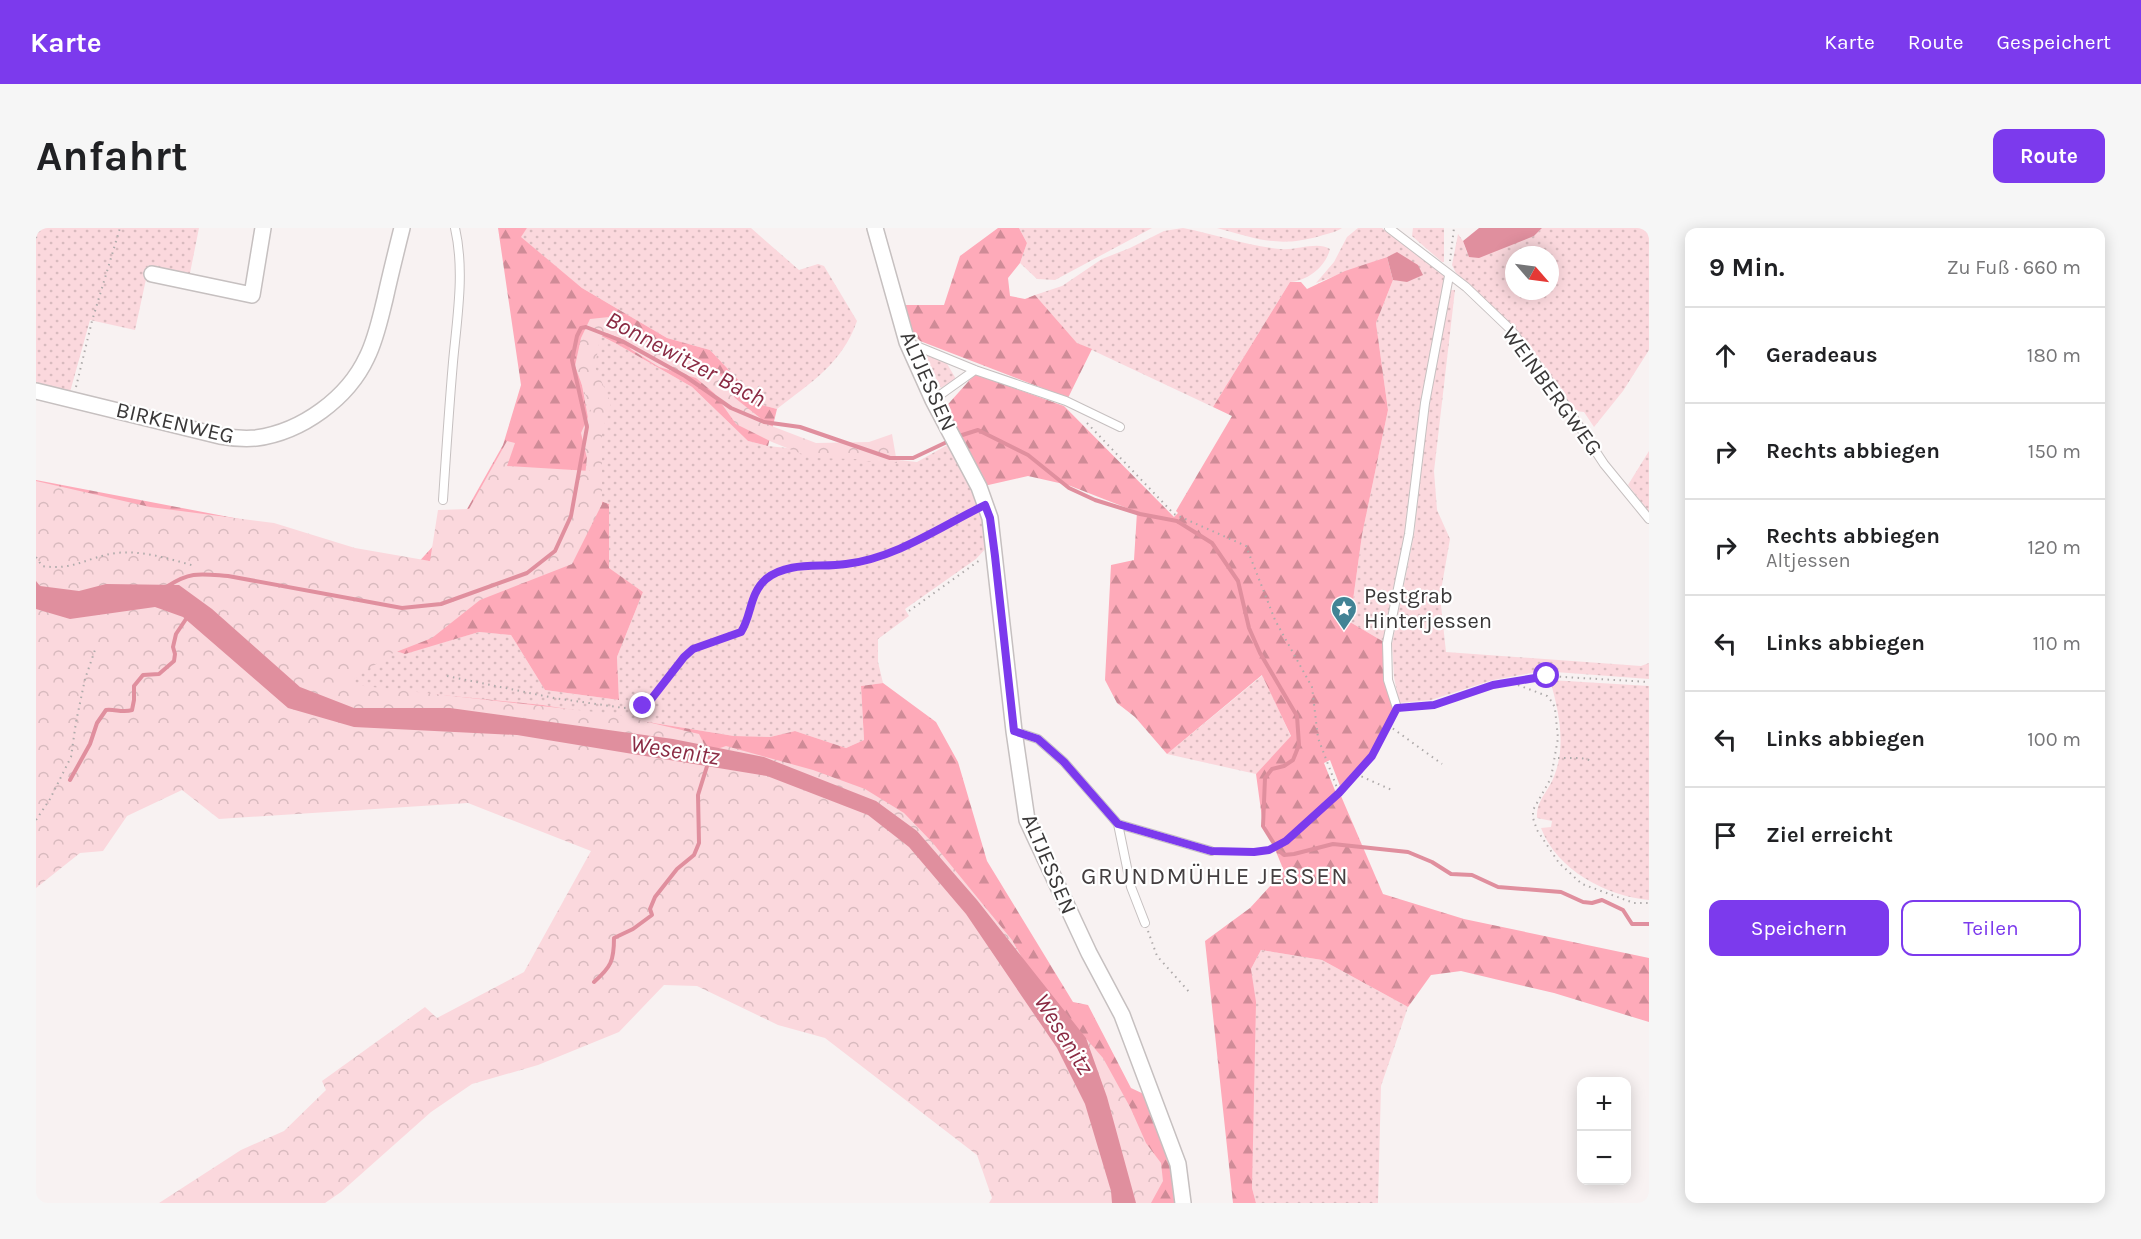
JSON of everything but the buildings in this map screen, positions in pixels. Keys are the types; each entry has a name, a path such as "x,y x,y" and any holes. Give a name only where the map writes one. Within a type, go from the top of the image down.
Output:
{"street":[{"path":"152,274 252,296 263,228"},
{"name":"BIRKENWEG","path":"36,391 189,430 241,439 275,434 308,419 341,393 356,376 368,356 376,333 402,228"},
{"name":"ALTJESSEN","path":"880,231 907,342 933,400 979,487 990,518 1014,731 1027,820 1089,952 1122,1015 1178,1164 1183,1203"}],"lane":[{"path":"442,500 458,314 458,241 455,228"},
{"name":"WEINBERGWEG","path":"1389,228 1466,287 1511,330 1552,385 1604,464 1649,519"},
{"path":"1397,708 1388,680 1387,644 1409,534 1425,403 1449,276"},
{"path":"907,342 975,370 1066,401 1120,427"},
{"path":"933,400 975,370"},
{"path":"1014,731 1038,739 1064,762 1118,824 1131,887 1145,922"},
{"path":"1118,824 1211,851"}],"path":[{"path":"36,238 39,228"},
{"path":"73,399 92,321 120,228"},
{"path":"1449,276 1454,228"},
{"path":"1082,417 1174,514 1246,546 1275,620 1312,687 1318,738 1339,793"},
{"path":"447,676 554,698 624,708 643,706 649,702 684,657 693,649 741,632 745,626 752,598 758,588 775,573 804,565 843,565 882,557 985,505"},
{"path":"909,611 994,550"},
{"path":"36,557 42,566 69,567 95,557 132,552 195,566"},
{"path":"36,820 50,799 71,757 85,679 96,647"},
{"path":"1211,851 1254,852 1269,850 1286,841 1339,793 1372,756 1397,708 1434,705 1510,682 1547,676 1649,682"},
{"path":"1510,682 1547,696 1555,709 1558,738 1555,764 1551,778 1533,810 1533,818 1542,838 1559,862 1582,884 1634,903 1649,903"},
{"path":"1388,725 1442,764"},
{"path":"1558,758 1581,758 1593,761"},
{"path":"1356,774 1394,791"},
{"path":"1145,922 1157,956 1191,994"}],"green space":[{"path":"36,228 199,228 189,278 148,270 135,330 90,320 70,392 36,385"},
{"path":"498,228 527,228 521,237 582,288 667,338 710,350 762,405 777,409 768,446 748,441 692,387 591,331 577,358 590,429 583,495 609,504 609,568 643,592 617,657 619,700 545,690 511,635 479,632 405,654 327,627 309,682 543,705 734,736 770,737 795,731 846,748 864,740 861,686 883,683 936,722 958,762 987,861 1073,1002 1088,1005 1131,1088 1148,1096 1173,1165 1178,1203 1136,1203 1107,1097 354,708 36,581 36,480 255,522 415,566 467,509 503,445 521,385"},
{"path":"527,228 751,228 799,270 818,264 824,266 857,321 843,349 813,381 777,409 762,405 710,350 667,338 582,288 520,237"},
{"path":"998,228 1019,228 1027,243 1020,263 1008,278 1010,296 1025,299 1035,295 1077,343 1092,349 1068,398 920,341 912,332 904,305 944,305 960,256"},
{"path":"1019,228 1152,228 1055,280 1037,279 1020,263 1027,243"},
{"path":"1183,228 1268,247 1286,249 1319,246 1330,249 1325,261 1315,272 1303,279 1290,282 1213,407 1077,343 1035,295 1062,286 1102,259 1164,231"},
{"path":"1217,228 1342,228 1305,240 1280,242 1256,239"},
{"path":"1358,228 1382,228 1445,276 1445,288 1421,401 1406,531 1384,642 1350,622 1362,535 1388,410 1376,323 1393,280 1407,281 1397,253 1316,283 1334,262 1347,237"},
{"path":"1413,228 1444,228 1444,262 1412,236"},
{"path":"1542,228 1649,228 1649,350 1623,391 1594,427 1584,412 1575,411 1513,327 1456,273 1452,265 1458,234 1467,253 1534,236"},
{"path":"1387,257 1393,280 1376,323 1388,410 1362,535 1350,622 1384,642 1393,709 1370,754 1340,786 1330,760 1324,763 1338,798 1341,796 1383,894 1464,919 1649,958 1649,1022 1554,993 1461,971 1431,975 1408,1007 1322,960 1261,950 1251,969 1256,1002 1252,1188 1256,1203 1233,1203 1205,941 1250,908 1284,871 1262,818 1256,774 1291,736 1262,675 1167,754 1135,717 1117,703 1105,680 1111,565 1134,560 1137,512 1068,485 1028,476 984,486 942,411 975,374 1064,406 1174,517 1232,416 1213,407 1290,282 1301,282 1307,289 1345,271"},
{"path":"1451,290 1455,290 1434,471 1437,510 1450,539 1440,596 1446,652 1641,666 1649,663 1649,679 1542,671 1493,680 1431,700 1399,703 1394,677 1392,644 1414,534 1428,403"},
{"path":"609,317 634,331 655,350 717,370 735,398 769,425 816,443 869,442 892,434 897,463 812,458 772,442 736,424 714,393 696,378 659,367 632,350 620,338 607,333 600,337 595,367 611,403 602,432 602,504 572,564 480,600 432,638 391,654 346,684 613,714 699,734 706,748 714,750 726,746 813,770 865,789 904,813 932,842 1012,940 1034,979 1103,1058 1130,1107 1146,1143 1161,1163 1163,1181 1151,1203 989,1203 992,1198 977,1155 825,1038 778,1025 697,986 664,985 619,1032 538,1065 472,1084 431,1112 341,1192 325,1203 159,1203 241,1150 284,1131 326,1090 322,1081 425,1007 437,1018 524,972 591,851 468,803 219,819 182,790 127,816 103,851 80,853 36,888 36,481 150,507 274,523 355,548 430,561 438,510 469,509 507,441 515,443 507,466 590,471 581,433 591,410 575,366 581,338 590,319"},
{"path":"590,331 692,387 748,441 768,446 917,462 949,444 973,494 988,546 976,559 905,609 909,616 878,639 878,662 883,683 861,686 864,740 846,748 795,731 770,737 734,736 543,705 309,683 327,627 405,653 479,632 511,635 545,690 619,700 617,657 643,592 609,569 609,504 582,495 577,358 582,334"},
{"path":"923,353 946,362 956,379 941,388"},
{"path":"1649,451 1649,512 1628,485"},
{"path":"1263,675 1291,737 1256,774 1167,754"},
{"path":"1550,680 1649,686 1649,900 1616,893 1585,878 1559,856 1548,843 1541,828 1551,827 1552,821 1537,818 1537,812 1553,779 1561,742 1559,717"},
{"path":"1261,950 1322,960 1408,1007 1381,1086 1378,1203 1256,1203 1252,1188 1251,969"}],"water":[{"path":"1479,228 1542,228 1534,236 1479,258 1469,257 1463,241"},
{"path":"1397,252 1418,265 1423,275 1407,282 1393,280 1387,257"},
{"name":"Wesenitz","path":"36,581 40,586 79,591 106,584 179,585 212,609 300,687 354,708 450,708 673,739 764,757 876,801 917,831 977,900 1086,1038 1107,1097 1136,1203 1112,1203 1111,1191 1085,1104 1057,1048 966,914 909,847 868,815 767,776 517,735 354,727 288,708 183,617 155,607 70,619 36,609"}],"waterway":[{"name":"Bonnewitzer Bach","path":"168,586 190,576 228,576 402,608 441,604 527,573 555,551 571,516 587,427 572,360 577,336 581,328 586,327 622,341 685,376 731,408 764,422 800,427 890,458 913,458 949,441"},
{"name":"Bonnewitzer Bach","path":"956,437 978,430 1028,455 1069,488 1095,500 1140,514 1177,521 1212,543 1238,581 1249,628 1260,653 1297,716 1299,745 1293,760 1284,766 1272,769 1265,778 1263,826 1278,850 1284,855 1333,844 1408,852 1432,862 1451,874 1472,875 1498,887 1561,892 1583,902 1592,903 1602,900 1623,910 1632,924 1649,924"},
{"path":"70,780 90,744 97,723 106,710 132,710 134,686 143,675 159,674 174,661 173,647 176,634 188,616"},
{"name":"Wesenitz","path":"594,982 610,963 614,938 633,929 652,915 650,909 655,897 677,869 694,855 699,843 698,795 708,763"}],"place":[{"name":"Pestgrab Hinterjessen","path":"1344,632"}],"district":[{"name":"GRUNDMÜHLE JESSEN","path":"1215,876"}],"route":[{"path":"643,706 649,702 684,657 693,649 741,632 745,626 752,598 765,580 775,573 804,565 843,565 882,557 985,505 990,518 995,556 1014,731 1038,739 1064,762 1118,824 1211,851 1269,850 1286,841 1339,793 1372,756 1397,708 1434,705 1493,685 1547,676"}]}
